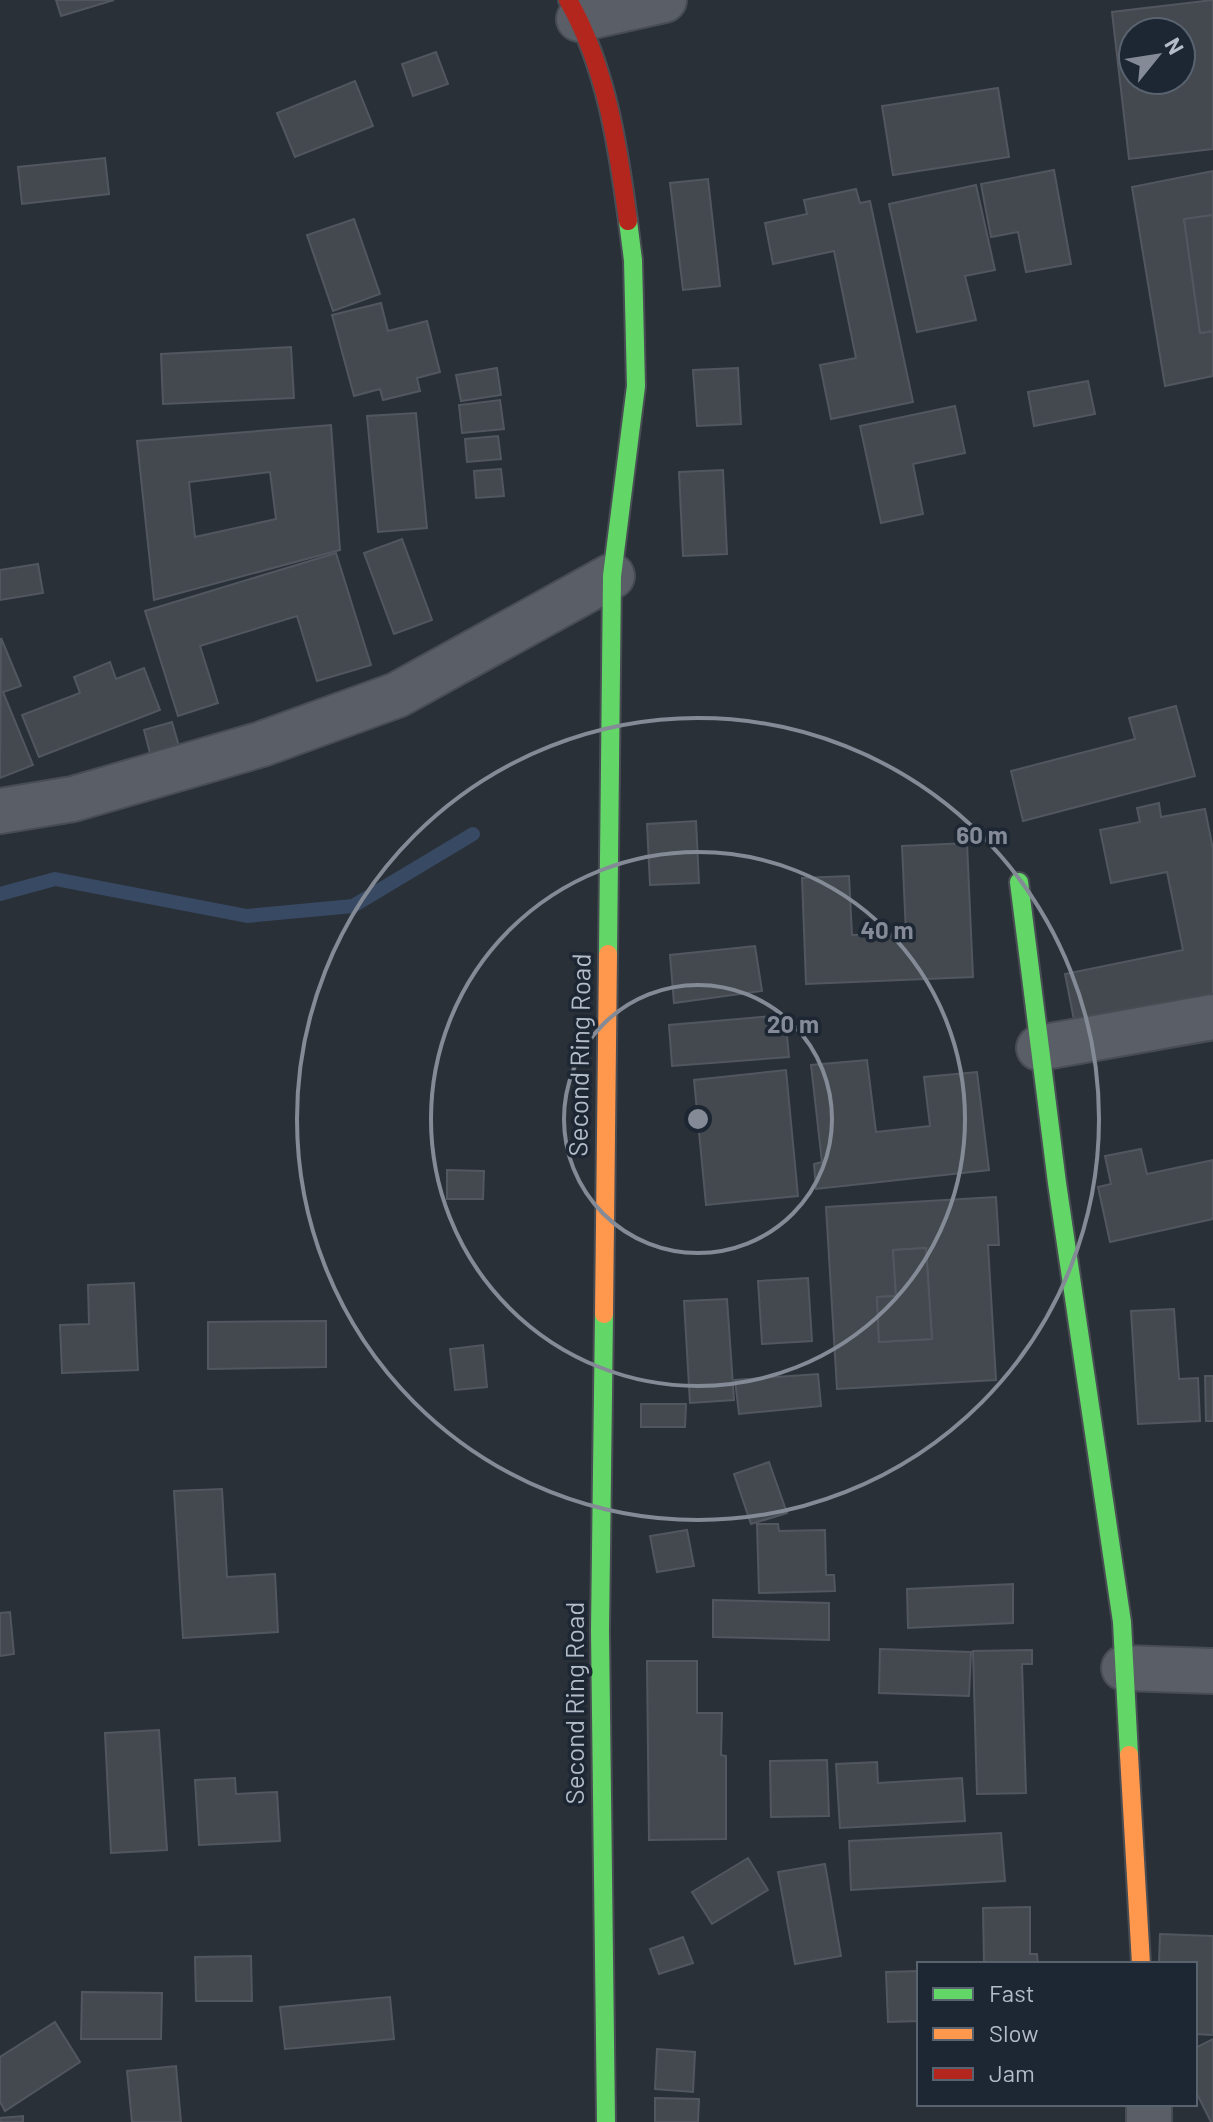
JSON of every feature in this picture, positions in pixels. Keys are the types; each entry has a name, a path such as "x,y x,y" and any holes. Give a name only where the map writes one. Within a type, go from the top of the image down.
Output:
{"street":[{"path":"574,9 664,0"},
{"name":"Second Ring Road","path":"574,9 602,84 620,159 633,260 636,386 612,576 600,1631 606,2122"},
{"path":"0,811 73,799 204,761 262,744 397,695 612,576"},
{"path":"1019,882 1088,1408 1122,1622 1141,1962"},
{"path":"1039,1048 1213,1017"},
{"path":"1124,1668 1213,1671"}],"building":[{"path":"56,0 114,0 61,16"},
{"path":"1213,0 1213,149 1129,159 1122,96 1197,96 1197,16 1117,16 1117,55 1112,12"},
{"path":"436,52 448,84 413,96 402,64"},
{"path":"355,81 373,126 295,157 277,113"},
{"path":"998,88 1009,157 893,175 882,106"},
{"path":"105,158 109,194 22,204 18,167"},
{"path":"1054,170 1071,264 1026,272 1018,232 991,237 981,184"},
{"path":"1213,171 1213,215 1184,219 1200,333 1213,331 1213,376 1165,386 1132,187"},
{"path":"708,179 720,286 683,290 670,183"},
{"path":"976,185 995,270 965,276 976,320 917,332 889,204"},
{"path":"856,189 860,203 870,201 913,402 831,419 820,365 856,358 834,251 773,264 765,223 807,214 804,200"},
{"path":"1213,215 1213,331 1200,333 1184,219"},
{"path":"354,219 380,294 333,311 307,235"},
{"path":"381,303 388,331 427,321 440,372 417,378 420,391 383,400 380,389 354,396 332,315"},
{"path":"291,347 294,398 163,404 161,354"},
{"path":"497,368 501,395 461,401 456,375"},
{"path":"738,368 741,424 697,426 693,370"},
{"path":"1088,381 1095,414 1034,426 1028,392"},
{"path":"500,400 504,429 462,433 459,405"},
{"path":"955,406 965,453 913,464 923,514 881,523 860,426"},
{"path":"416,413 427,528 378,532 367,416"},
{"path":"331,425 340,550 154,600 137,441","holes":["270,472 276,519 195,537 189,482"]},
{"path":"498,436 501,459 467,462 465,439"},
{"path":"501,469 504,496 476,498 474,471"},
{"path":"723,470 727,554 683,556 679,472"},
{"path":"402,539 432,620 394,634 364,553"},
{"path":"336,553 371,665 317,681 297,616 200,646 218,703 178,716 145,611"},
{"path":"38,564 43,593 0,600 0,570"},
{"path":"1,638 21,686 3,692 33,765 0,778"},
{"path":"110,662 116,679 144,668 160,710 39,757 22,715 80,693 74,677"},
{"path":"1176,706 1195,776 1023,821 1011,771 1135,739 1129,718"},
{"path":"172,722 181,753 152,761 144,730"},
{"path":"1159,803 1161,817 1205,809 1213,849 1213,995 1193,999 1137,1022 1134,1008 1074,1020 1065,974 1183,950 1167,872 1111,883 1100,830 1140,822 1137,808"},
{"path":"696,821 699,883 650,885 647,824"},
{"path":"967,843 973,977 806,984 802,878 849,876 852,935 906,933 902,846"},
{"path":"755,946 762,991 674,1003 670,955"},
{"path":"785,1015 789,1057 672,1066 669,1025"},
{"path":"867,1060 876,1132 930,1126 924,1077 977,1072 989,1170 816,1189 814,1164 822,1162 811,1065"},
{"path":"786,1070 798,1196 706,1205 694,1080"},
{"path":"1141,1149 1147,1174 1213,1160 1213,1219 1110,1242 1098,1187 1111,1184 1105,1156"},
{"path":"447,1170 484,1171 483,1199 447,1199"},
{"path":"996,1197 999,1245 988,1245 996,1380 837,1389 826,1207","holes":["926,1248 932,1339 879,1342 877,1297 896,1296 893,1250"]},
{"path":"926,1248 932,1339 879,1342 877,1297 896,1296 893,1250"},
{"path":"808,1278 812,1341 762,1344 758,1281"},
{"path":"134,1283 138,1370 62,1373 60,1325 89,1324 88,1285"},
{"path":"727,1299 734,1400 690,1403 684,1301"},
{"path":"1174,1309 1179,1379 1198,1378 1200,1421 1138,1424 1131,1311"},
{"path":"326,1321 326,1367 208,1369 208,1322"},
{"path":"483,1345 487,1387 455,1390 450,1349"},
{"path":"818,1374 821,1406 739,1414 735,1380"},
{"path":"1205,1376 1213,1376 1213,1421 1206,1421"},
{"path":"641,1404 686,1404 685,1427 641,1427"},
{"path":"769,1462 787,1513 751,1524 734,1474"},
{"path":"222,1489 227,1577 275,1574 278,1632 183,1638 174,1491"},
{"path":"757,1524 778,1524 779,1531 825,1530 826,1575 834,1575 835,1591 759,1593"},
{"path":"687,1530 694,1566 657,1572 650,1536"},
{"path":"1013,1584 1013,1623 908,1628 907,1589"},
{"path":"713,1600 829,1603 829,1640 713,1637"},
{"path":"10,1612 14,1654 0,1656 0,1613"},
{"path":"880,1649 971,1652 969,1696 879,1693"},
{"path":"1032,1650 1032,1664 1022,1664 1026,1793 977,1794 973,1651"},
{"path":"647,1661 697,1661 697,1713 722,1713 721,1755 726,1756 726,1839 649,1840"},
{"path":"159,1730 167,1850 111,1853 105,1733"},
{"path":"827,1760 829,1816 771,1817 770,1761"},
{"path":"877,1762 878,1783 962,1778 965,1821 840,1828 836,1764"},
{"path":"235,1778 236,1794 277,1792 280,1841 199,1845 195,1780"},
{"path":"1001,1833 1005,1881 851,1890 849,1841"},
{"path":"748,1858 768,1890 712,1924 692,1892"},
{"path":"825,1864 841,1956 795,1964 778,1872"},
{"path":"1030,1907 1030,1954 1037,1954 1038,1962 984,1962 983,1908"},
{"path":"1160,1934 1213,1936 1213,2035 1197,2034 1197,1962 1159,1962"},
{"path":"683,1937 693,1963 659,1974 650,1949"},
{"path":"251,1956 252,2001 196,2001 195,1957"},
{"path":"917,1971 917,2021 888,2022 886,1972"},
{"path":"82,1992 162,1993 161,2039 81,2039"},
{"path":"390,1997 394,2039 285,2049 280,2007"},
{"path":"55,2022 80,2062 5,2111 0,2102 0,2057"},
{"path":"1213,2039 1213,2122 1197,2094 1197,2047"},
{"path":"657,2049 695,2052 693,2092 655,2089"},
{"path":"176,2066 181,2122 132,2122 127,2071"},
{"path":"655,2098 699,2099 698,2122 655,2122"},
{"path":"23,2116 23,2122 0,2122 0,2118"}],"waterway":[{"path":"0,894 55,879 247,916 353,906 473,834"}],"traffic: fast":[{"path":"608,954 612,576 636,386 633,260 628,221"},
{"path":"1019,882 1057,1183 1122,1622 1129,1755"},
{"path":"604,1314 600,1631 606,2122"}],"traffic: slow":[{"path":"604,1314 608,954"},
{"path":"1129,1755 1141,1962"}],"traffic: jam":[{"path":"568,0 601,79 615,136 628,221"}]}
